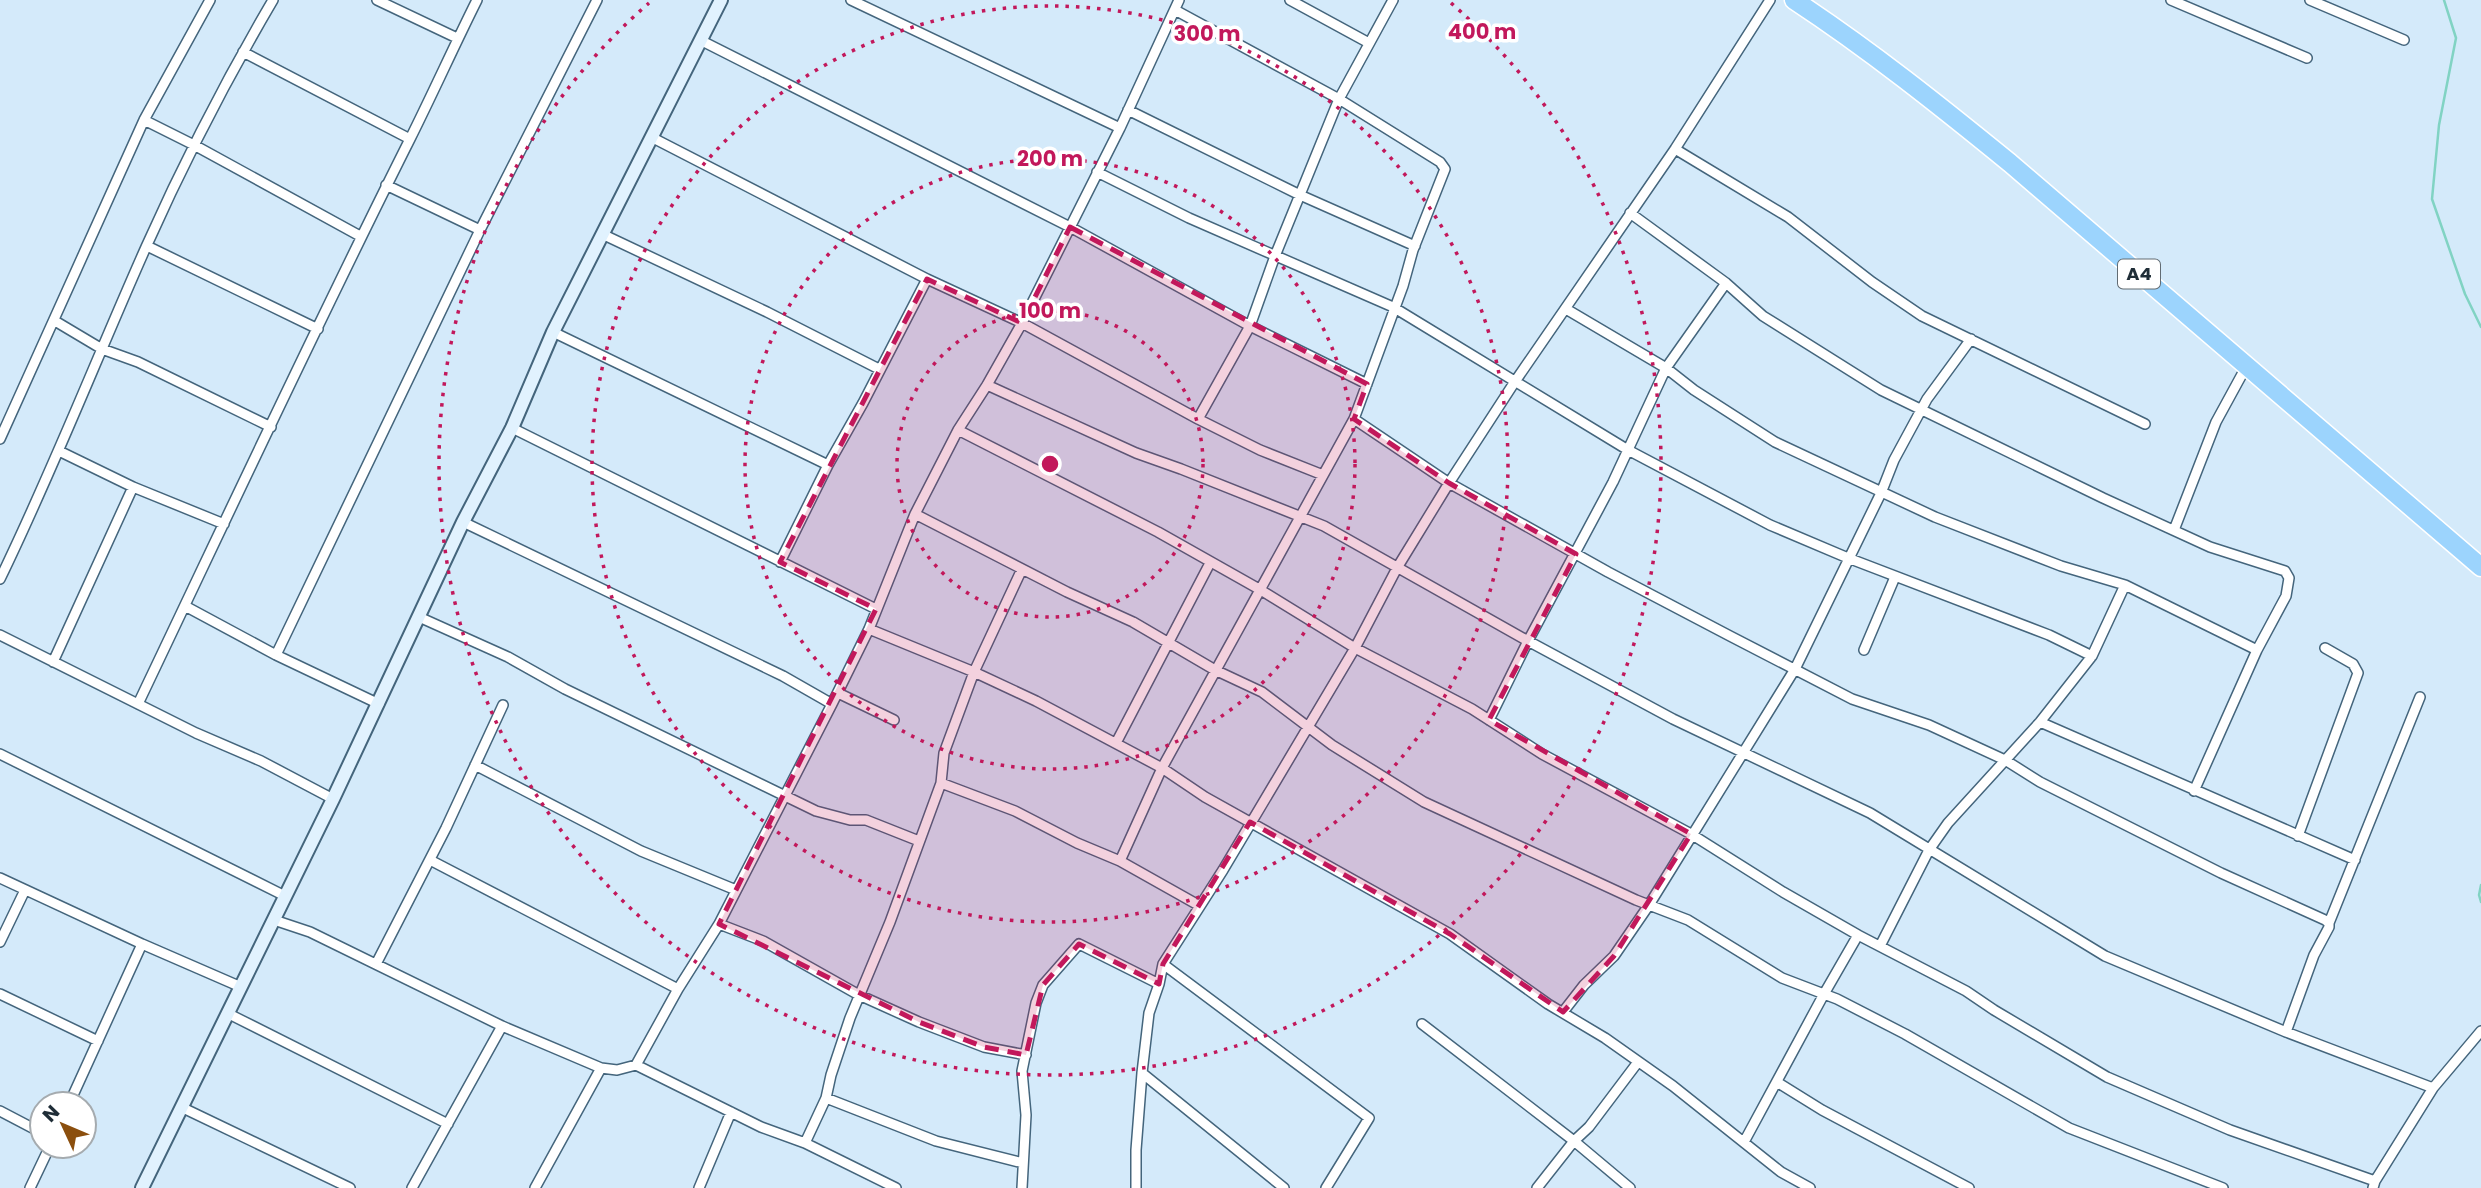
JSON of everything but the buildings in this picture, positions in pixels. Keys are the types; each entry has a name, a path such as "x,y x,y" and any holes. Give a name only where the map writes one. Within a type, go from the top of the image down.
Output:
{"highway":[{"name":"A4","path":"1794,0 1933,100 2478,564"}],"street":[{"path":"0,439 144,120 210,0"},
{"path":"0,579 194,145 272,0"},
{"path":"377,0 457,38"},
{"path":"138,704 318,330 360,236 477,0"},
{"path":"276,655 480,230 597,0"},
{"path":"142,1188 379,704 463,522 512,428 553,332 721,0"},
{"path":"851,0 1120,128"},
{"path":"636,1065 678,989 719,924 838,693 869,629 915,514 958,430 987,385 1021,323 1120,128 1179,0"},
{"path":"1290,0 1369,43"},
{"path":"1198,419 1250,326 1339,99 1393,0"},
{"path":"1136,1188 1136,1150 1149,1013 1163,964 1355,649 1397,568 1449,483 1514,383 1675,149 1770,0"},
{"path":"2171,0 2307,58"},
{"path":"2310,0 2404,40"},
{"path":"1121,861 1162,768 1354,419 1445,169 1440,162 1339,99 1175,10"},
{"path":"702,41 1070,227 1250,326 1367,384"},
{"path":"243,52 410,139"},
{"path":"1128,110 1300,195 1415,246"},
{"path":"144,120 360,236"},
{"path":"653,138 927,279 1021,323 1198,419 1260,450 1323,475"},
{"path":"1675,149 1788,217 1872,282 1922,316 2145,424"},
{"path":"1097,172 1189,218 1393,307 1628,450 1770,525 1895,577 2023,625 2092,656"},
{"path":"386,185 480,230"},
{"path":"1630,213 1726,283 1763,316 1881,390 2210,547 2285,570 2289,579 2286,596 2257,650 2194,791"},
{"path":"602,234 767,312 879,369"},
{"path":"147,246 318,330"},
{"path":"780,562 828,464 927,279"},
{"path":"1489,720 1528,641 1576,554 1666,368 1726,283"},
{"path":"1566,309 1666,368 1694,390 1775,442 1935,517 2061,566 2125,585 2257,650"},
{"path":"55,321 102,349 138,362 271,426"},
{"path":"553,332 828,464"},
{"path":"1563,1012 1584,985 1614,956 1649,905 1795,670 1921,410 1971,339"},
{"path":"2174,530 2216,422 2246,367"},
{"path":"987,385 1136,453 1324,526 1528,641 1742,753 1870,813 2105,956 2286,1032 2433,1088"},
{"path":"1354,419 1449,483 1795,670 1852,699 1929,725 2005,760 2040,782 2221,873 2329,923"},
{"path":"512,428 876,609"},
{"path":"958,430 1158,532 1259,589 1355,649 1410,676 1489,720 1542,754 1691,834 1858,936 1966,991 2107,1077 2230,1130 2374,1184 2433,1088 2481,1031"},
{"path":"59,451 133,487 224,524"},
{"path":"52,662 133,487"},
{"path":"915,514 1067,592 1133,622 1215,670 1262,692 1332,745 1424,802 1649,905 1688,920 1782,978 1824,994 1905,1034 2070,1128 2223,1188"},
{"path":"463,522 783,676 832,704"},
{"path":"1115,743 1210,563"},
{"path":"805,1143 826,1098 831,1075 859,995 941,783 944,753 974,672 1022,569"},
{"path":"1864,650 1895,577"},
{"path":"1880,946 1929,850 1948,823 2039,722 2092,656 2125,585"},
{"path":"185,606 276,655 379,704"},
{"path":"419,617 508,657 565,689 816,811 850,820 866,820 919,841"},
{"path":"869,629 1036,701 1162,768 1205,797 1450,934 1638,1062 1781,1172 1810,1188"},
{"path":"0,635 196,733 261,761 333,799"},
{"path":"2298,836 2358,673 2353,664 2325,648"},
{"path":"838,693 894,720"},
{"path":"2286,1032 2314,955 2420,697"},
{"path":"376,964 430,860 503,705"},
{"path":"2039,722 2354,860"},
{"path":"0,754 285,896"},
{"path":"475,765 641,850 736,890"},
{"path":"941,783 1015,811 1077,843 1121,861 1200,906"},
{"path":"430,860 678,989"},
{"path":"0,878 241,987"},
{"path":"0,942 25,890"},
{"path":"274,920 310,932 502,1026 601,1068 617,1070 636,1065 761,1128 805,1143 896,1188"},
{"path":"719,924 763,941 859,995 984,1048 1026,1055"},
{"path":"1744,1142 1858,936"},
{"path":"76,1090 142,944"},
{"path":"1022,1188 1026,1115 1022,1071 1036,1003 1043,985 1079,944 1159,984"},
{"path":"1163,964 1369,1118 1326,1188"},
{"path":"0,993 99,1041"},
{"path":"229,1014 448,1124"},
{"path":"1422,1024 1574,1141 1630,1188"},
{"path":"412,1188 502,1026"},
{"path":"1537,1188 1574,1141 1589,1127 1638,1062"},
{"path":"535,1188 601,1068"},
{"path":"1142,1073 1284,1188"},
{"path":"1777,1082 1822,1110 1969,1188"},
{"path":"826,1098 936,1141 1023,1163"},
{"path":"181,1107 350,1188"},
{"path":"0,1111 28,1126"},
{"path":"699,1188 731,1112"},
{"path":"30,1188 43,1160"}],"highlighted area":[{"path":"1070,227 1367,384 1354,419 1449,483 1576,554 1489,720 1691,834 1614,956 1563,1012 1450,934 1250,822 1163,964 1159,984 1079,944 1043,985 1026,1055 984,1047 919,1022 719,924 876,609 780,562 927,279 1022,323"}],"waterway":[{"path":"2444,0 2456,38 2439,125 2432,199 2465,294 2481,327"},
{"path":"2481,885 2481,902"}]}
